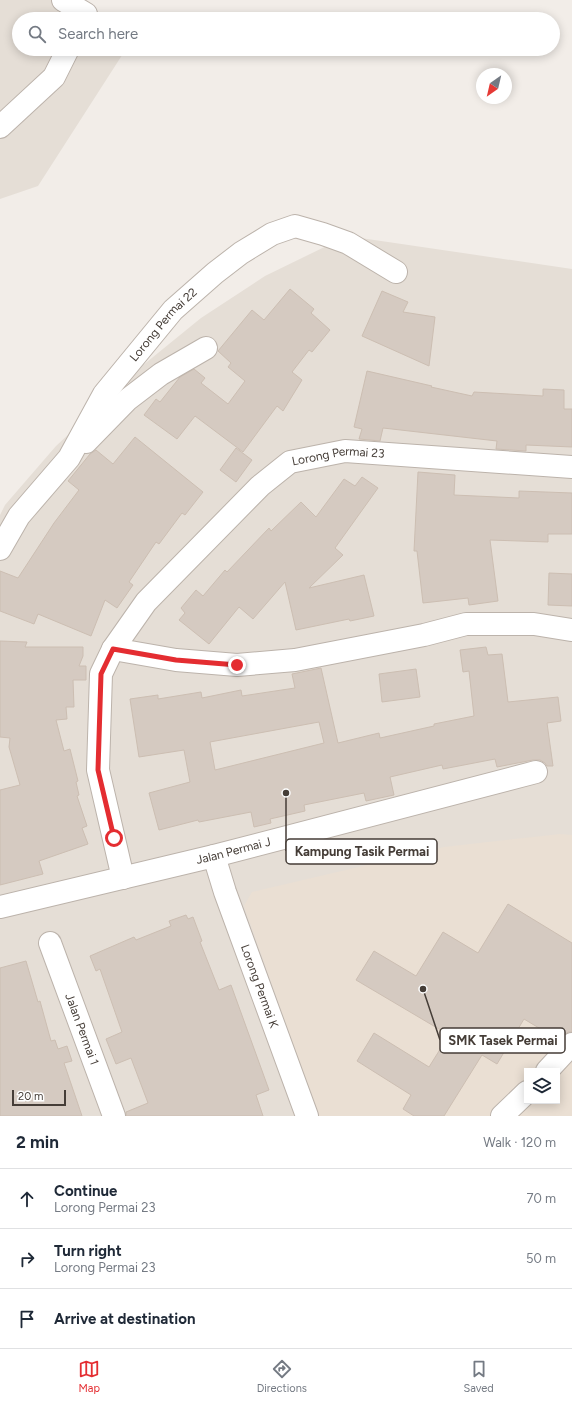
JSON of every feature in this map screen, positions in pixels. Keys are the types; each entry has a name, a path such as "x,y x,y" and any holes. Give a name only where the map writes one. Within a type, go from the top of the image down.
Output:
{"street":[{"path":"63,0 85,11"},
{"path":"0,126 54,77 64,56"},
{"name":"Lorong Permai 22","path":"0,548 19,516 69,458 104,394 173,310 215,273 241,253 272,234 295,226 324,234 348,243 396,272"},
{"path":"69,458 88,441 127,400 161,374 206,348"},
{"name":"Lorong Permai 23","path":"123,878 98,770 101,674 113,649 146,602 260,486 290,462 345,451 572,467"},
{"path":"113,649 176,660 237,665 295,660 424,635 466,624 534,624 571,630"},
{"name":"Jalan Permai J","path":"0,907 214,856 536,772"},
{"name":"Lorong Permai K","path":"214,856 307,1116"},
{"name":"Jalan Permai 1","path":"50,943 114,1116"},
{"path":"550,1068 572,1044"},
{"path":"502,1116 524,1095"}],"shaded area":[{"path":"0,0 75,0 94,12 12,12 12,56 122,56 38,186 0,199"},
{"path":"347,236 572,269 572,1116 0,1116 0,515 5,505 56,446 142,366 201,318 265,276"},
{"path":"560,834 572,835 572,1116 319,1116 244,906 252,892 444,847"}],"building":[{"path":"290,289 314,309 311,313 330,330 312,352 309,350 292,372 302,380 283,411 277,406 243,452 195,416 177,439 144,415 156,399 160,402 180,377 194,369 205,378 201,383 228,404 245,381 228,367 231,363 218,351 252,310 264,320"},
{"path":"382,291 408,302 403,312 435,317 429,366 362,336"},
{"path":"367,371 472,396 474,392 543,396 543,389 564,390 564,409 572,409 572,447 526,445 526,451 496,449 497,441 383,428 380,441 359,439 362,429 354,427"},
{"path":"135,437 203,492 185,515 182,513 159,544 156,542 129,582 133,585 117,608 105,600 91,636 38,614 34,624 0,611 0,571 18,578 54,523 79,490 68,481 90,454 96,450 113,464"},
{"path":"236,448 252,460 236,482 220,470"},
{"path":"418,472 455,475 454,495 519,498 519,491 572,493 572,534 548,534 548,542 490,540 498,601 469,605 468,598 423,603 417,551 414,551"},
{"path":"362,477 378,488 335,548 343,555 309,588 364,575 374,616 350,621 349,619 296,630 285,582 253,619 239,607 209,644 179,620 185,613 181,608 196,590 203,596 225,570 227,572 269,528 271,531 301,502 316,517 344,479 355,486"},
{"path":"549,573 572,574 572,606 548,605"},
{"path":"0,641 27,642 25,647 83,647 83,656 79,666 86,666 86,680 73,680 74,707 66,707 67,719 56,720 64,751 70,749 78,781 76,782 79,795 77,796 87,826 82,828 88,844 39,861 43,874 0,885 0,790 20,785 9,747 10,738 0,737"},
{"path":"486,647 488,655 502,654 508,702 558,697 561,721 547,723 553,766 547,766 540,760 533,760 497,767 495,759 443,769 442,765 390,777 394,795 366,801 364,793 304,805 305,811 270,819 271,823 254,827 251,812 199,822 198,820 159,830 149,793 190,782 184,750 139,757 130,699 158,695 158,699 201,692 202,698 241,690 242,696 295,688 292,674 321,668 338,743 379,733 380,738 434,726 434,724 474,716 469,671 463,672 460,650","holes":["319,722 324,743 215,770 210,742"]},
{"path":"416,669 420,697 382,702 379,674"},
{"path":"508,904 572,943 572,1032 568,1032 559,1040 524,1019 497,1064 482,1055 444,1116 414,1116 403,1109 411,1095 357,1061 374,1033 429,1067 449,1035 356,980 374,951 416,976 443,932 478,953"},
{"path":"186,915 188,919 193,917 202,941 200,942 219,990 231,985 269,1090 256,1095 263,1116 126,1116 126,1112 148,1103 131,1058 116,1064 106,1039 122,1032 100,969 96,971 90,956 134,937 136,940 171,926 169,921"},
{"path":"26,961 38,1002 40,1001 51,1041 55,1040 58,1049 67,1046 72,1061 64,1063 82,1116 0,1116 0,968"}],"place":[{"name":"Kampung Tasik Permai","path":"286,793"},
{"name":"SMK Tasek Permai","path":"423,989"}],"route":[{"path":"114,838 98,770 101,674 113,649 176,660 237,665"}]}
